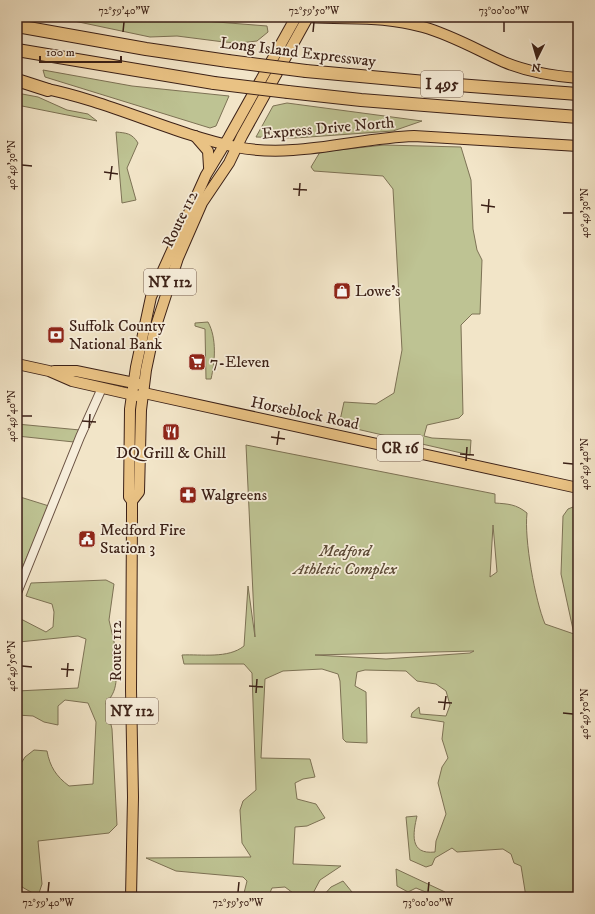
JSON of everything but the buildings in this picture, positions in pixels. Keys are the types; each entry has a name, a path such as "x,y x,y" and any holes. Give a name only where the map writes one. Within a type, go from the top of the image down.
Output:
{"highway":[{"name":"Long Island Expressway","path":"17,26 146,49 228,61 434,83 578,94"},
{"name":"I 495","path":"17,50 214,83 288,92 369,101 578,117"},
{"path":"17,80 48,90"}],"main road":[{"name":"Route 112","path":"132,897 132,501 129,497 128,451 133,383 151,297 209,170 296,17"},
{"name":"Route 112","path":"132,501 139,492 144,392 154,332 178,258 199,209 229,163 236,147 308,17"},
{"path":"308,17 378,18 413,24 444,34 521,68 550,75 578,78"},
{"name":"Express Drive North","path":"17,84 85,98 194,135 236,147 285,149 414,136 578,146"},
{"path":"194,135 208,151 209,170"},
{"name":"Horseblock Road","path":"17,364 50,371 76,371 133,383 144,392"},
{"name":"Horseblock Road","path":"50,371 72,381 102,388 132,394 144,392 578,488"}],"street":[{"path":"17,593 102,388"}],"green space":[{"path":"55,17 154,17 267,26 268,32 257,41 240,43 177,36 150,37"},
{"path":"43,70 132,86 229,96 216,126 210,128 45,77"},
{"path":"17,93 38,97 67,110 88,114 97,121 17,105"},
{"path":"287,103 422,121 393,131 295,138 256,137 273,106"},
{"path":"116,132 131,135 138,143 127,168 136,200 122,203"},
{"path":"384,145 461,147 471,180 473,229 477,250 482,260 480,314 472,314 461,325 463,414 459,418 427,425 424,436 432,438 471,440 470,455 339,425 344,402 376,404 394,393 402,350 393,189 383,176 314,171 311,167 320,152"},
{"path":"208,322 213,335 214,343 211,379 206,379 205,329 195,326 195,323"},
{"path":"17,424 80,430 74,442 17,436"},
{"name":"Medford Athletic Complex","path":"246,445 495,494 495,503 515,506 527,513 527,538 531,569 545,624 574,634 561,574 563,516 568,509 578,505 578,555 576,578 578,580 578,888 570,897 526,897 521,866 514,863 511,854 503,849 457,852 452,848 435,858 432,865 426,867 410,860 406,817 417,816 414,836 417,846 421,850 427,852 435,852 436,841 446,814 438,783 442,767 448,758 442,739 444,722 411,717 412,713 419,707 420,714 446,716 450,705 446,691 436,684 417,681 406,671 365,670 357,672 355,686 366,692 367,743 346,742 343,739 340,681 338,674 322,669 283,671 265,679 261,758 310,759 315,777 303,779 295,783 297,799 316,804 325,818 307,826 295,827 293,864 341,866 320,880 311,897 295,897 293,893 285,887 272,888 268,897 243,897 247,881 243,877 176,871 146,858 251,857 242,843 240,810 243,801 256,790 252,673 244,664 184,664 182,655 214,655 230,653 244,646 248,586 255,637","holes":["493,525 497,572 490,577","474,651 470,653 386,659 315,655"]},
{"path":"17,496 49,506 17,580"},
{"path":"106,580 114,584 109,620 115,646 112,653 116,680 114,692 106,703 112,729 117,825 109,833 38,841 42,884 38,896 22,887 17,875 17,770 25,757 34,750 47,751 54,771 60,779 69,786 93,784 96,722 88,703 65,700 58,706 58,725 44,722 33,716 17,715 17,691 78,688 86,639 78,636 19,642 19,618 46,632 53,627 54,612 52,604 26,596 31,583"},
{"path":"396,869 445,892 448,897 433,897 416,888 408,892 397,886"},
{"path":"343,881 352,892 346,897 322,897 331,887"}],"place":[{"name":"Lowe's","path":"342,291"},
{"name":"Suffolk County National Bank","path":"56,335"},
{"name":"7-Eleven","path":"197,362"},
{"name":"DQ Grill & Chill","path":"171,432"},
{"name":"Walgreens","path":"188,495"},
{"name":"Medford Fire Station 3","path":"87,539"}]}
